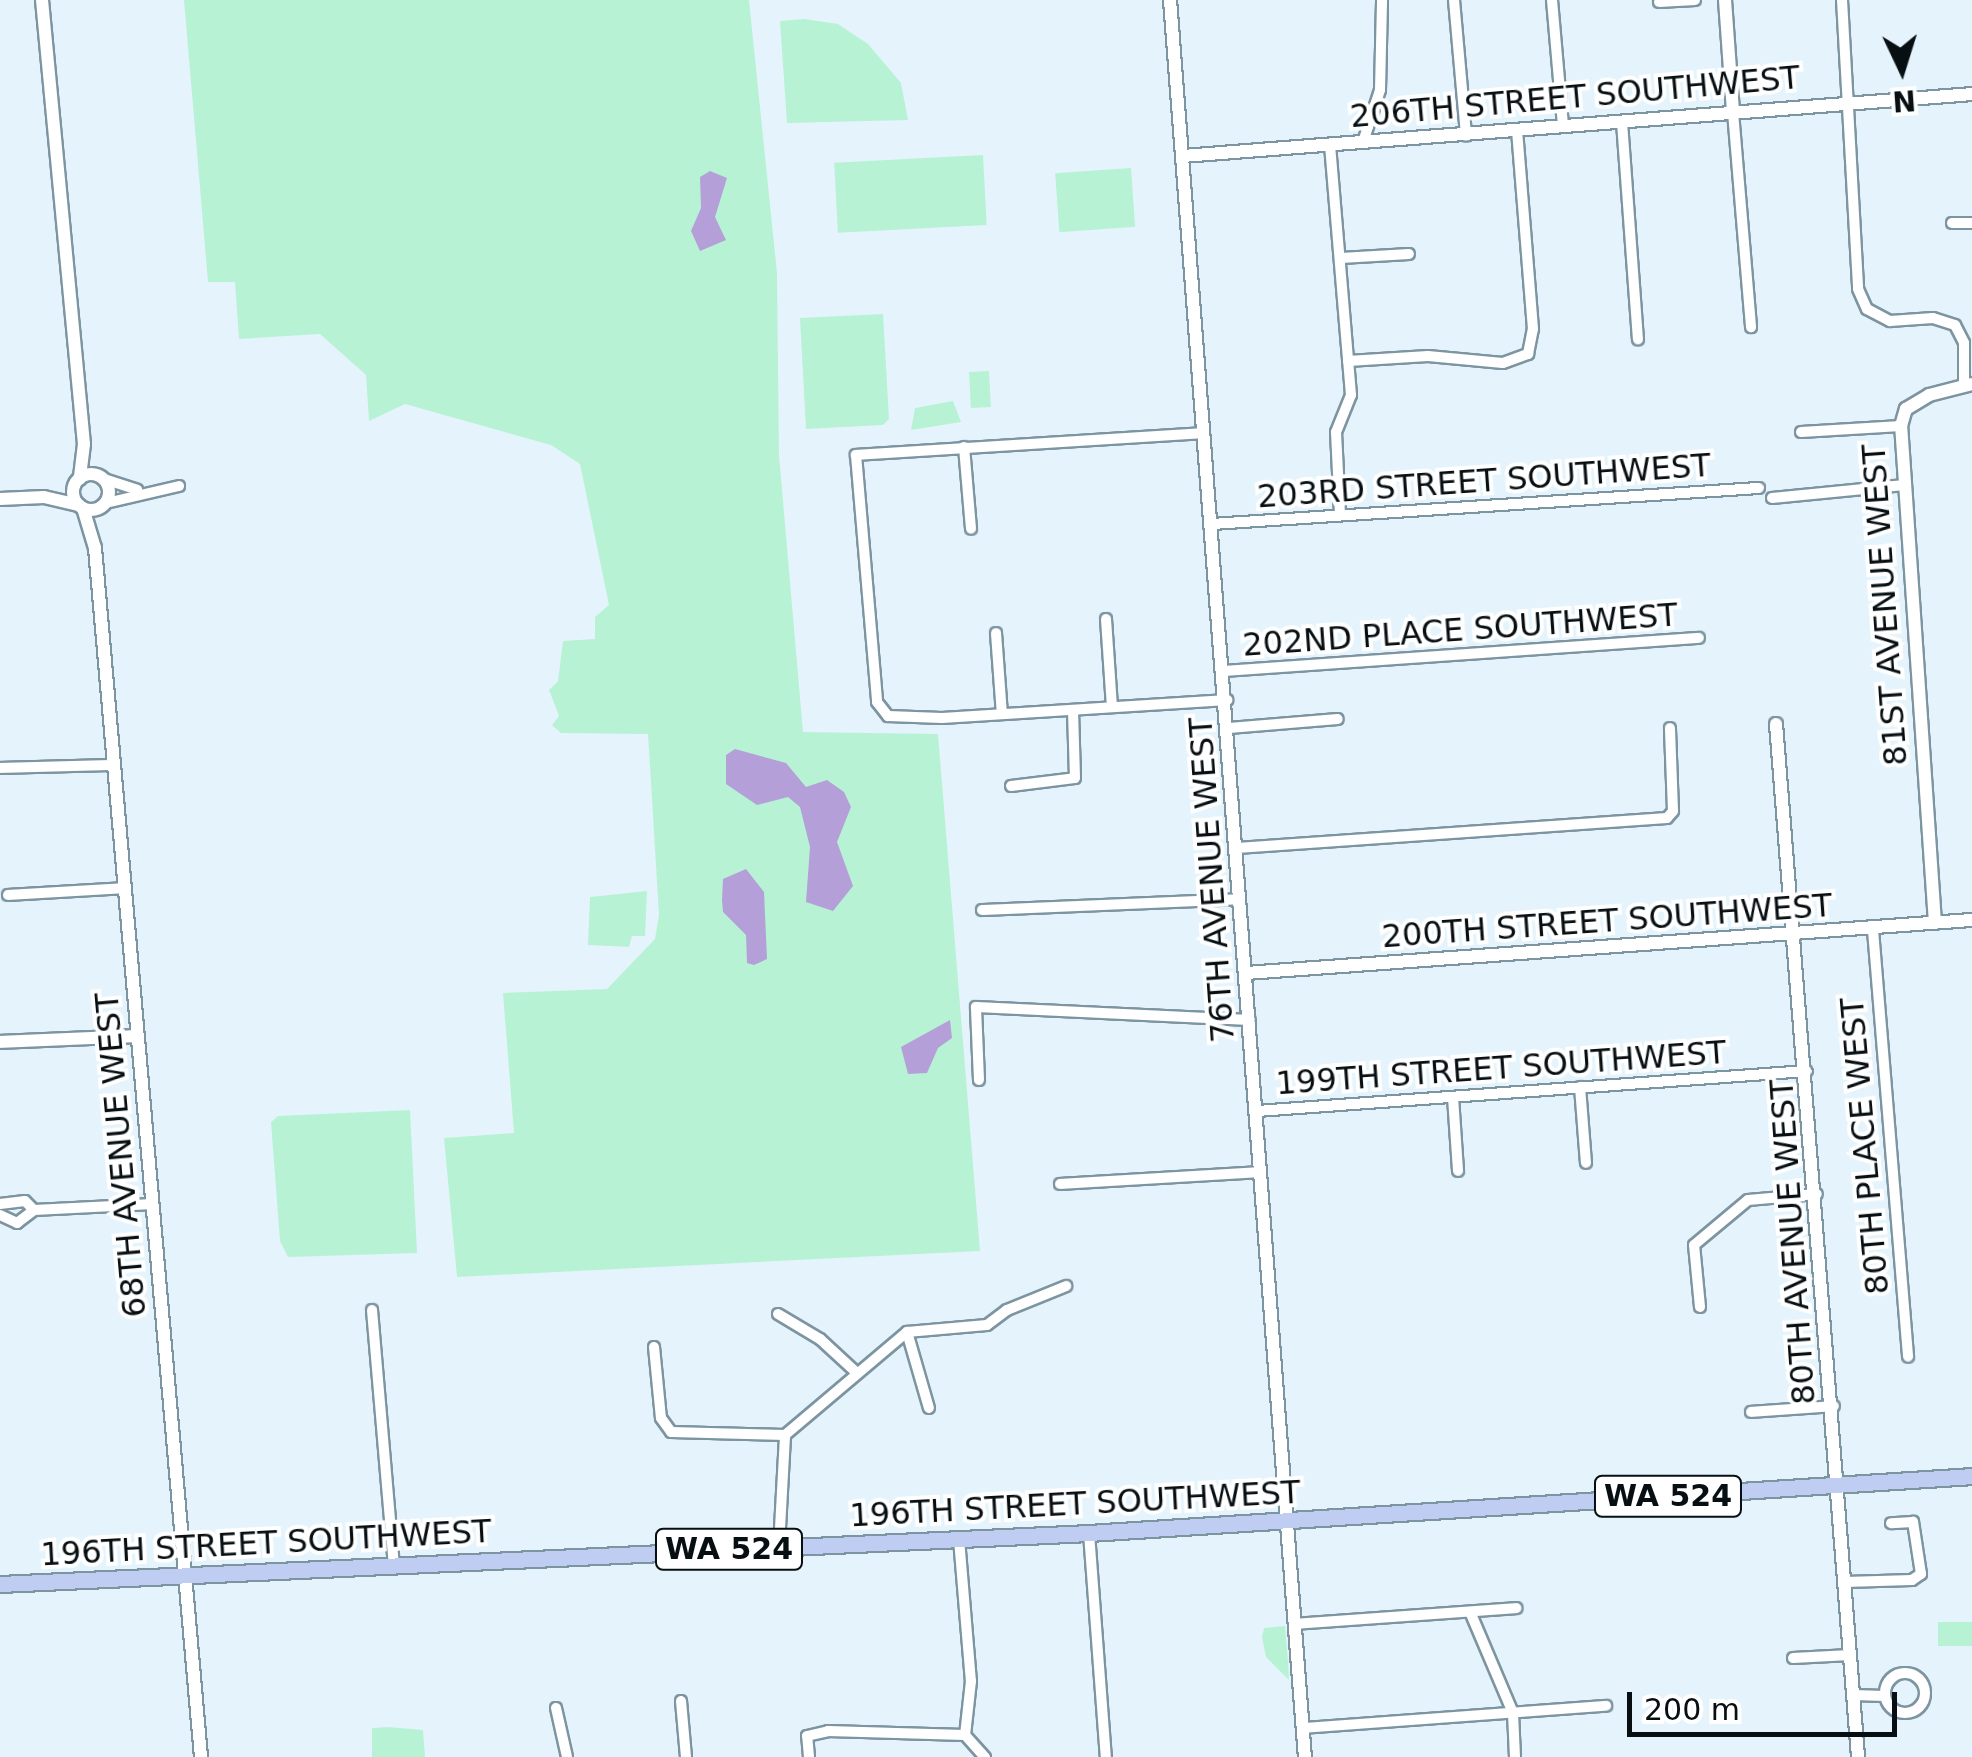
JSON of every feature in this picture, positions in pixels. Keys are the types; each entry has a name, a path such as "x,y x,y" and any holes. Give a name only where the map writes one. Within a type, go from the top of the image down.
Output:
{"main road":[{"name":"196TH STREET SOUTHWEST","path":"0,1584 1089,1533 1972,1476"}],"street":[{"path":"42,0 84,444 78,481"},
{"name":"76TH AVENUE WEST","path":"1170,0 1225,671 1305,1757"},
{"path":"1363,142 1380,90 1382,0"},
{"path":"1454,0 1466,135"},
{"path":"1552,0 1563,127"},
{"path":"1659,2 1695,0"},
{"path":"1725,0 1751,327"},
{"path":"1842,0 1843,102"},
{"name":"206TH STREET SOUTHWEST","path":"1183,156 1972,94"},
{"name":"81ST AVENUE WEST","path":"1843,102 1858,290 1867,309 1890,321 1933,318 1956,325 1964,343 1968,384 1906,409 1900,426 1935,923"},
{"path":"1622,122 1638,339"},
{"path":"1348,362 1428,356 1503,363 1528,354 1533,330 1517,131"},
{"path":"1330,145 1351,396 1336,432 1340,515"},
{"path":"1952,223 1972,223"},
{"path":"1341,258 1410,254"},
{"path":"1801,432 1900,426"},
{"path":"1204,433 856,455 880,708 900,720 1227,700"},
{"path":"84,444 101,478"},
{"path":"964,448 971,528"},
{"path":"44,497 78,481 101,478 138,490"},
{"name":"68TH AVENUE WEST","path":"95,548 104,505 101,478"},
{"name":"68TH AVENUE WEST","path":"78,481 81,507 95,548 201,1757"},
{"path":"0,500 44,497 81,507 104,505 138,490 179,486"},
{"path":"1772,498 1904,486"},
{"name":"203RD STREET SOUTHWEST","path":"1212,524 1759,488"},
{"path":"1106,619 1112,707"},
{"path":"996,633 1002,714"},
{"name":"202ND PLACE SOUTHWEST","path":"1225,671 1700,638"},
{"path":"1011,786 1076,778 1073,710"},
{"path":"1229,728 1338,719"},
{"name":"80TH AVENUE WEST","path":"1776,724 1818,1194 1858,1757"},
{"path":"1237,848 1667,818 1673,811 1670,728"},
{"path":"0,768 115,764"},
{"path":"8,895 126,888"},
{"path":"982,910 1240,899"},
{"name":"200TH STREET SOUTHWEST","path":"1246,973 1793,938 1972,920"},
{"name":"80TH PLACE WEST","path":"1873,930 1908,1358"},
{"path":"979,1080 976,1007 1250,1020"},
{"path":"0,1042 138,1036"},
{"name":"199TH STREET SOUTHWEST","path":"1257,1111 1808,1071"},
{"path":"1580,1087 1586,1163"},
{"path":"1453,1097 1458,1171"},
{"path":"1060,1184 1262,1172"},
{"path":"1700,1307 1694,1245 1748,1200 1818,1194"},
{"path":"0,1204 25,1201 34,1210"},
{"path":"0,1215 16,1223 34,1210 153,1204"},
{"path":"654,1347 661,1418 671,1432 785,1435 907,1332 988,1325 1006,1310 1066,1286"},
{"path":"372,1310 394,1564"},
{"path":"778,1314 820,1340 857,1374"},
{"path":"907,1332 929,1408"},
{"path":"1751,1412 1834,1406"},
{"path":"779,1546 785,1435"},
{"path":"1845,1582 1912,1580 1921,1574 1920,1533 1913,1522 1891,1523"},
{"path":"1089,1533 1106,1757"},
{"path":"959,1539 971,1680 965,1735"},
{"path":"1295,1624 1516,1608"},
{"path":"1470,1614 1513,1714 1516,1757"},
{"path":"1793,1658 1850,1654"},
{"path":"1910,1673 1924,1686 1924,1699 1910,1712 1896,1711 1885,1696 1897,1674 1910,1673"},
{"path":"1853,1695 1885,1696"},
{"path":"682,1701 686,1757"},
{"path":"1303,1728 1606,1706"},
{"path":"556,1708 567,1757"},
{"path":"809,1757 807,1736 908,1729 965,1735 987,1756"}],"green space":[{"path":"184,0 749,0 777,273 779,455 803,732 938,734 980,1251 457,1277 444,1138 514,1133 503,993 607,989 655,939 659,915 648,734 561,733 552,725 559,716 549,690 558,681 563,641 595,639 595,617 609,605 580,464 551,445 405,404 369,421 366,375 320,334 239,339 235,282 208,282"},
{"path":"804,19 838,24 868,44 901,83 908,120 787,123 780,21"},
{"path":"983,155 987,225 838,233 834,163"},
{"path":"1131,168 1135,227 1059,232 1055,173"},
{"path":"883,314 889,419 883,425 806,429 800,318"},
{"path":"989,371 991,407 971,408 969,372"},
{"path":"953,401 961,422 911,430 915,408"},
{"path":"647,891 645,936 632,936 629,947 588,945 590,897"},
{"path":"410,1110 417,1253 288,1257 280,1241 271,1122 278,1116"},
{"path":"1938,1622 1972,1622 1972,1646 1938,1646"},
{"path":"1285,1626 1289,1680 1266,1657 1262,1637 1264,1628"},
{"path":"372,1728 423,1730 425,1757 372,1757"}],"shaded area":[{"path":"710,171 727,178 715,217 726,240 700,251 691,231 701,208 700,177"},
{"path":"735,749 786,763 806,787 827,780 844,792 851,807 837,842 853,886 833,911 806,902 810,847 800,807 788,797 757,805 726,784 726,755"},
{"path":"746,869 764,892 767,959 754,965 747,963 746,935 723,912 722,900 723,879"},
{"path":"950,1020 952,1038 938,1048 927,1073 908,1074 901,1047"}]}
